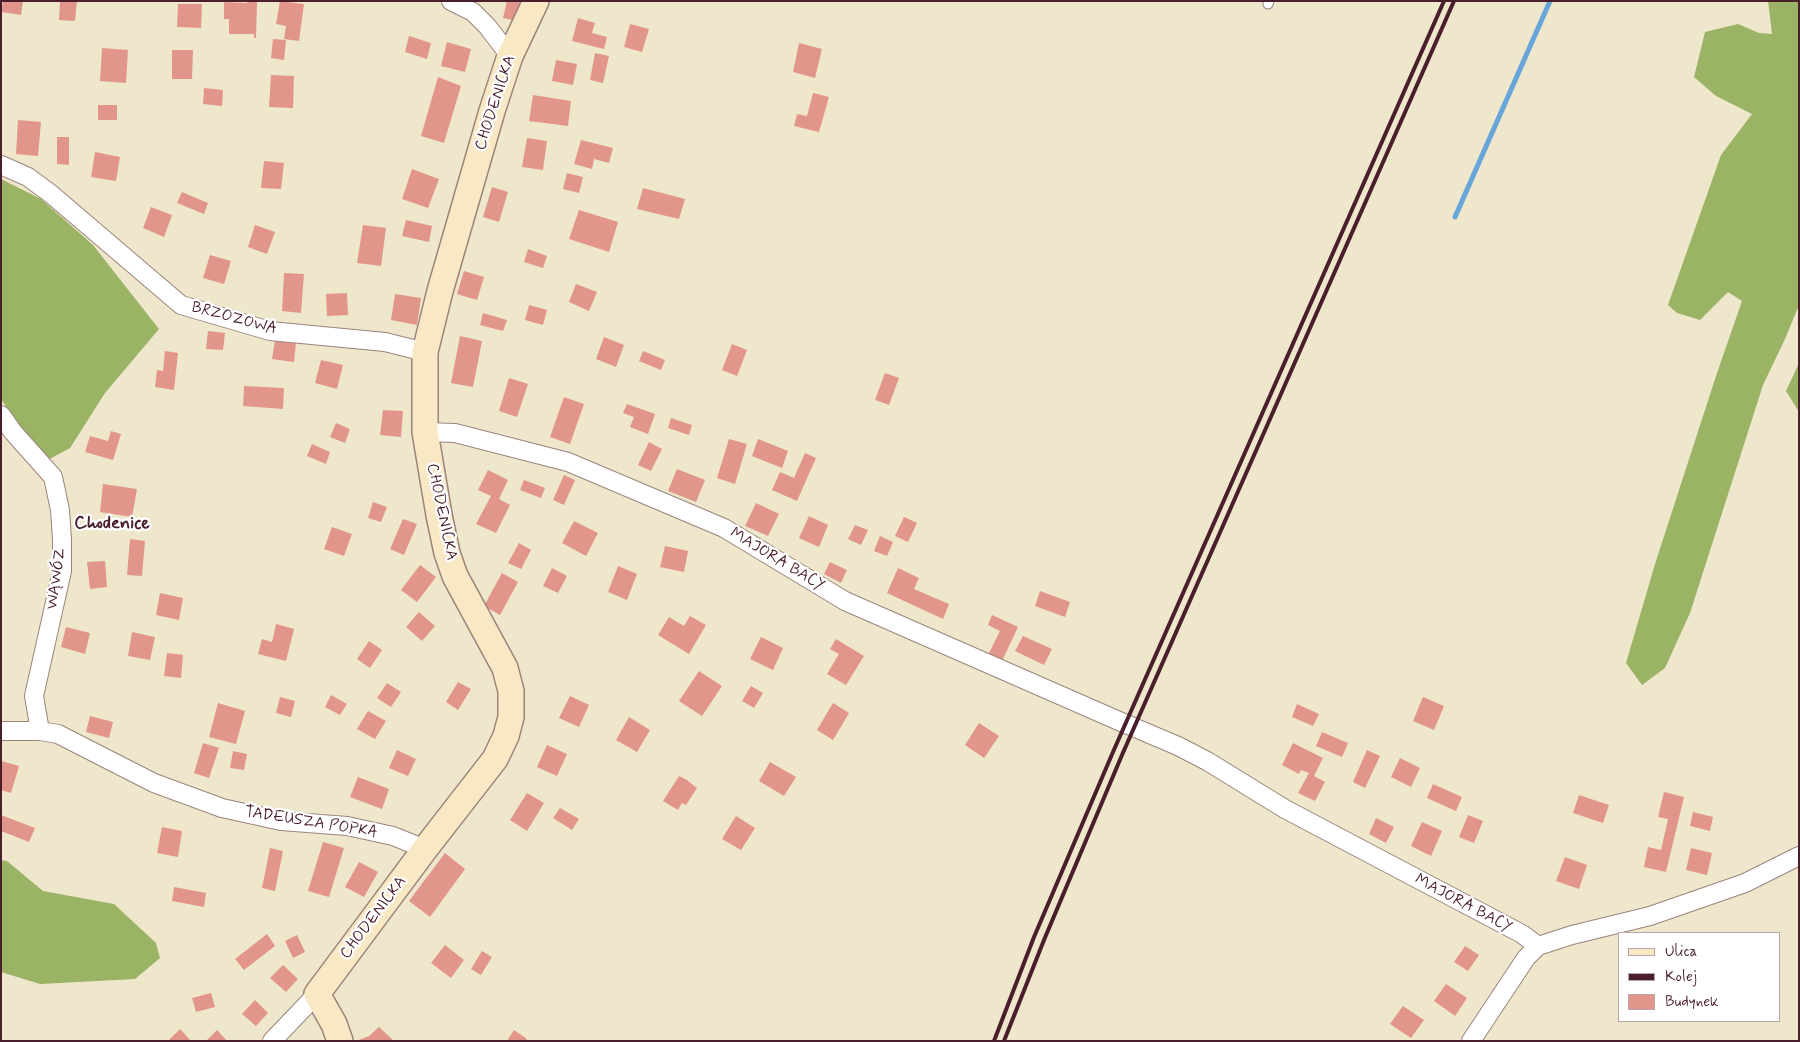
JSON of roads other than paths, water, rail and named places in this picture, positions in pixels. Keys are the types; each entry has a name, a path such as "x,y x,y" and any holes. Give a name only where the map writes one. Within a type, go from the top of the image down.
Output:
{"street":[{"path":"451,1 474,6 510,56"},
{"name":"CHODENICKA","path":"317,994 495,759 506,736 511,717 511,691 506,668 455,576 439,516 425,432 425,352 440,290 489,120 510,56 536,1"},
{"name":"BRZOZOWA","path":"1,165 28,177 51,194 181,305 270,331 384,342 425,352"},
{"name":"WĄWÓZ","path":"1,415 13,432 52,477 60,510 62,571 34,696 40,731"},
{"name":"MAJORA BACY","path":"425,432 455,433 568,462 724,528 845,601 1178,746 1207,761 1285,809 1522,934 1538,946"},
{"name":"TADEUSZA POPKA","path":"1,731 40,731 58,734 117,766 154,783 222,808 281,821 347,826 393,836 426,848"},
{"path":"1471,1041 1526,958 1538,946 1572,935 1650,916 1745,883 1799,856"},
{"path":"272,1041 317,994 334,1024 340,1041"}],"waterway":[{"path":"1455,217 1550,1"}],"railway":[{"path":"994,1041 1034,937 1113,752 1444,1"},
{"path":"1004,1041 1044,940 1122,755 1454,1"}],"district":[{"name":"Chodenice","path":"112,524"}]}
